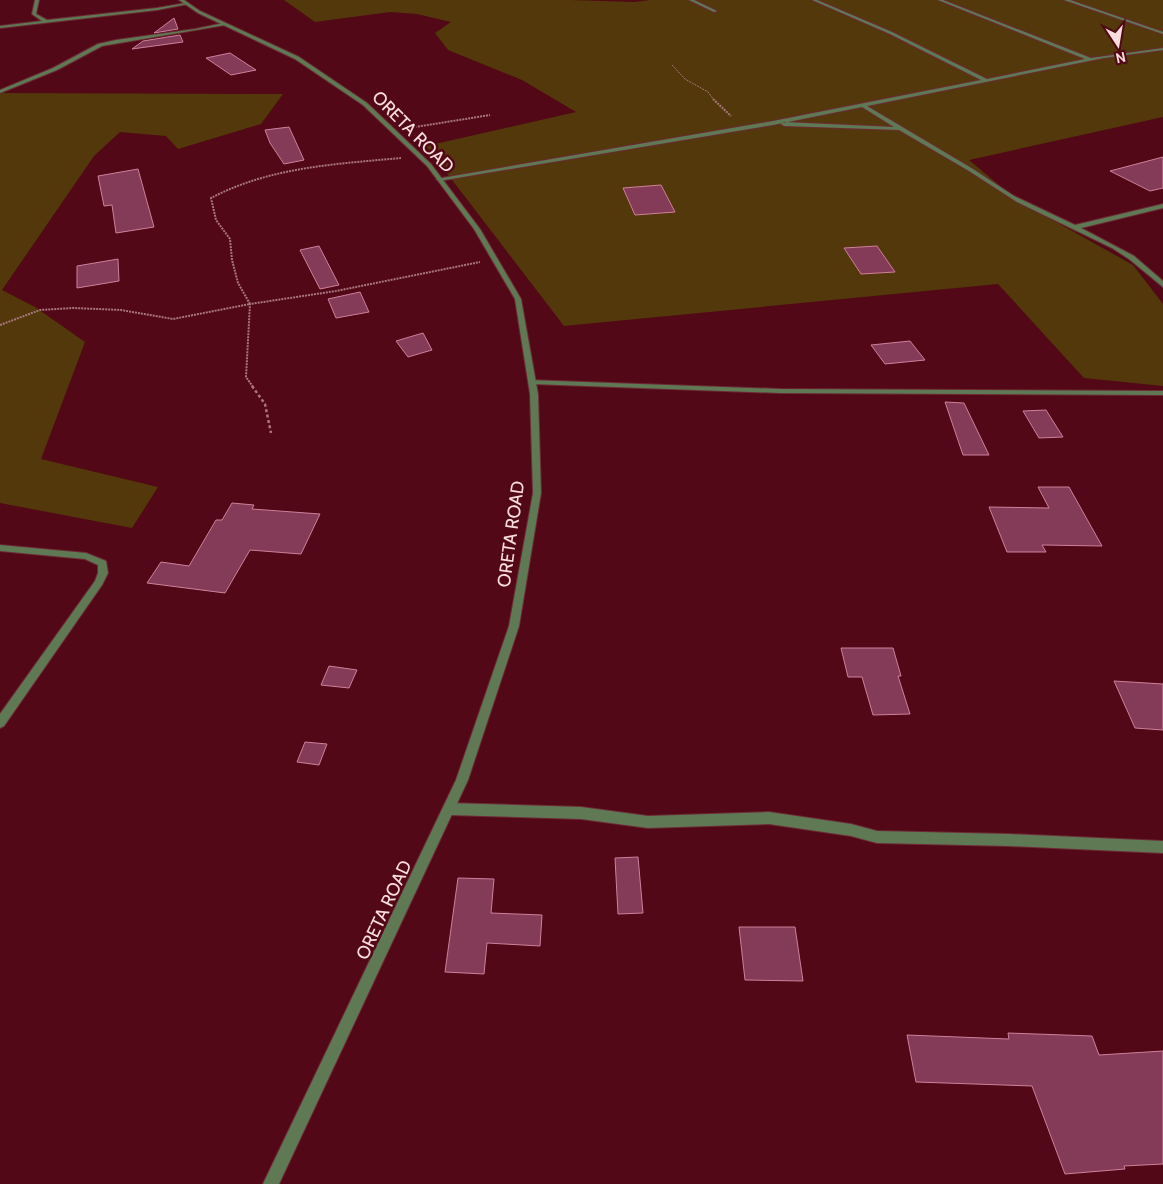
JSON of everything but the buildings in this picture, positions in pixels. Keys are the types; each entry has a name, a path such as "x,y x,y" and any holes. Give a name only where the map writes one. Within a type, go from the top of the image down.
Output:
{"street":[{"path":"37,0 34,14 45,21"},
{"path":"691,0 715,12"},
{"path":"814,0 891,33 987,81"},
{"path":"940,0 1091,60"},
{"path":"1066,0 1163,33"},
{"path":"0,27 157,9 183,2"},
{"name":"ORETA ROAD","path":"183,2 224,24 296,58 365,104 419,156 477,229 518,299 534,394 537,493 514,626 462,780 271,1184"},
{"path":"0,92 55,69 100,45 224,24"},
{"path":"439,179 773,123 1091,60 1163,49"},
{"path":"1149,52 1163,56"},
{"path":"863,105 897,128 965,166 1019,201 1076,227 1134,260 1155,276 1163,286"},
{"path":"800,118 812,126"},
{"path":"773,123 897,128"},
{"path":"1076,227 1163,206"},
{"path":"532,382 780,391 1163,394"},
{"path":"0,548 86,556 103,563 103,573 76,617 0,723"},
{"path":"449,809 581,813 648,822 769,818 824,825 877,837 1009,840 1163,847"}],"path":[{"path":"672,65 685,79 708,92 721,108 747,127"},
{"path":"393,131 436,122 490,115"},
{"path":"271,433 264,404 246,377 250,304 238,283 232,260 230,240 216,220 211,198 226,188 310,167 419,156"},
{"path":"0,325 40,310 73,308 121,310 173,319 250,304 336,292 419,273 495,259"}],"shaded area":[{"path":"284,0 571,0 634,2 650,0 1163,0 1163,117 969,160 1017,200 1133,265 1163,304 1163,386 1084,378 998,284 564,326 426,146 576,112 522,80 448,50 435,33 451,22 417,14 390,12 315,22"},
{"path":"0,93 283,94 261,124 178,149 166,136 120,132 94,156 2,290 35,307 85,342 41,459 158,487 132,528 0,503"}]}
